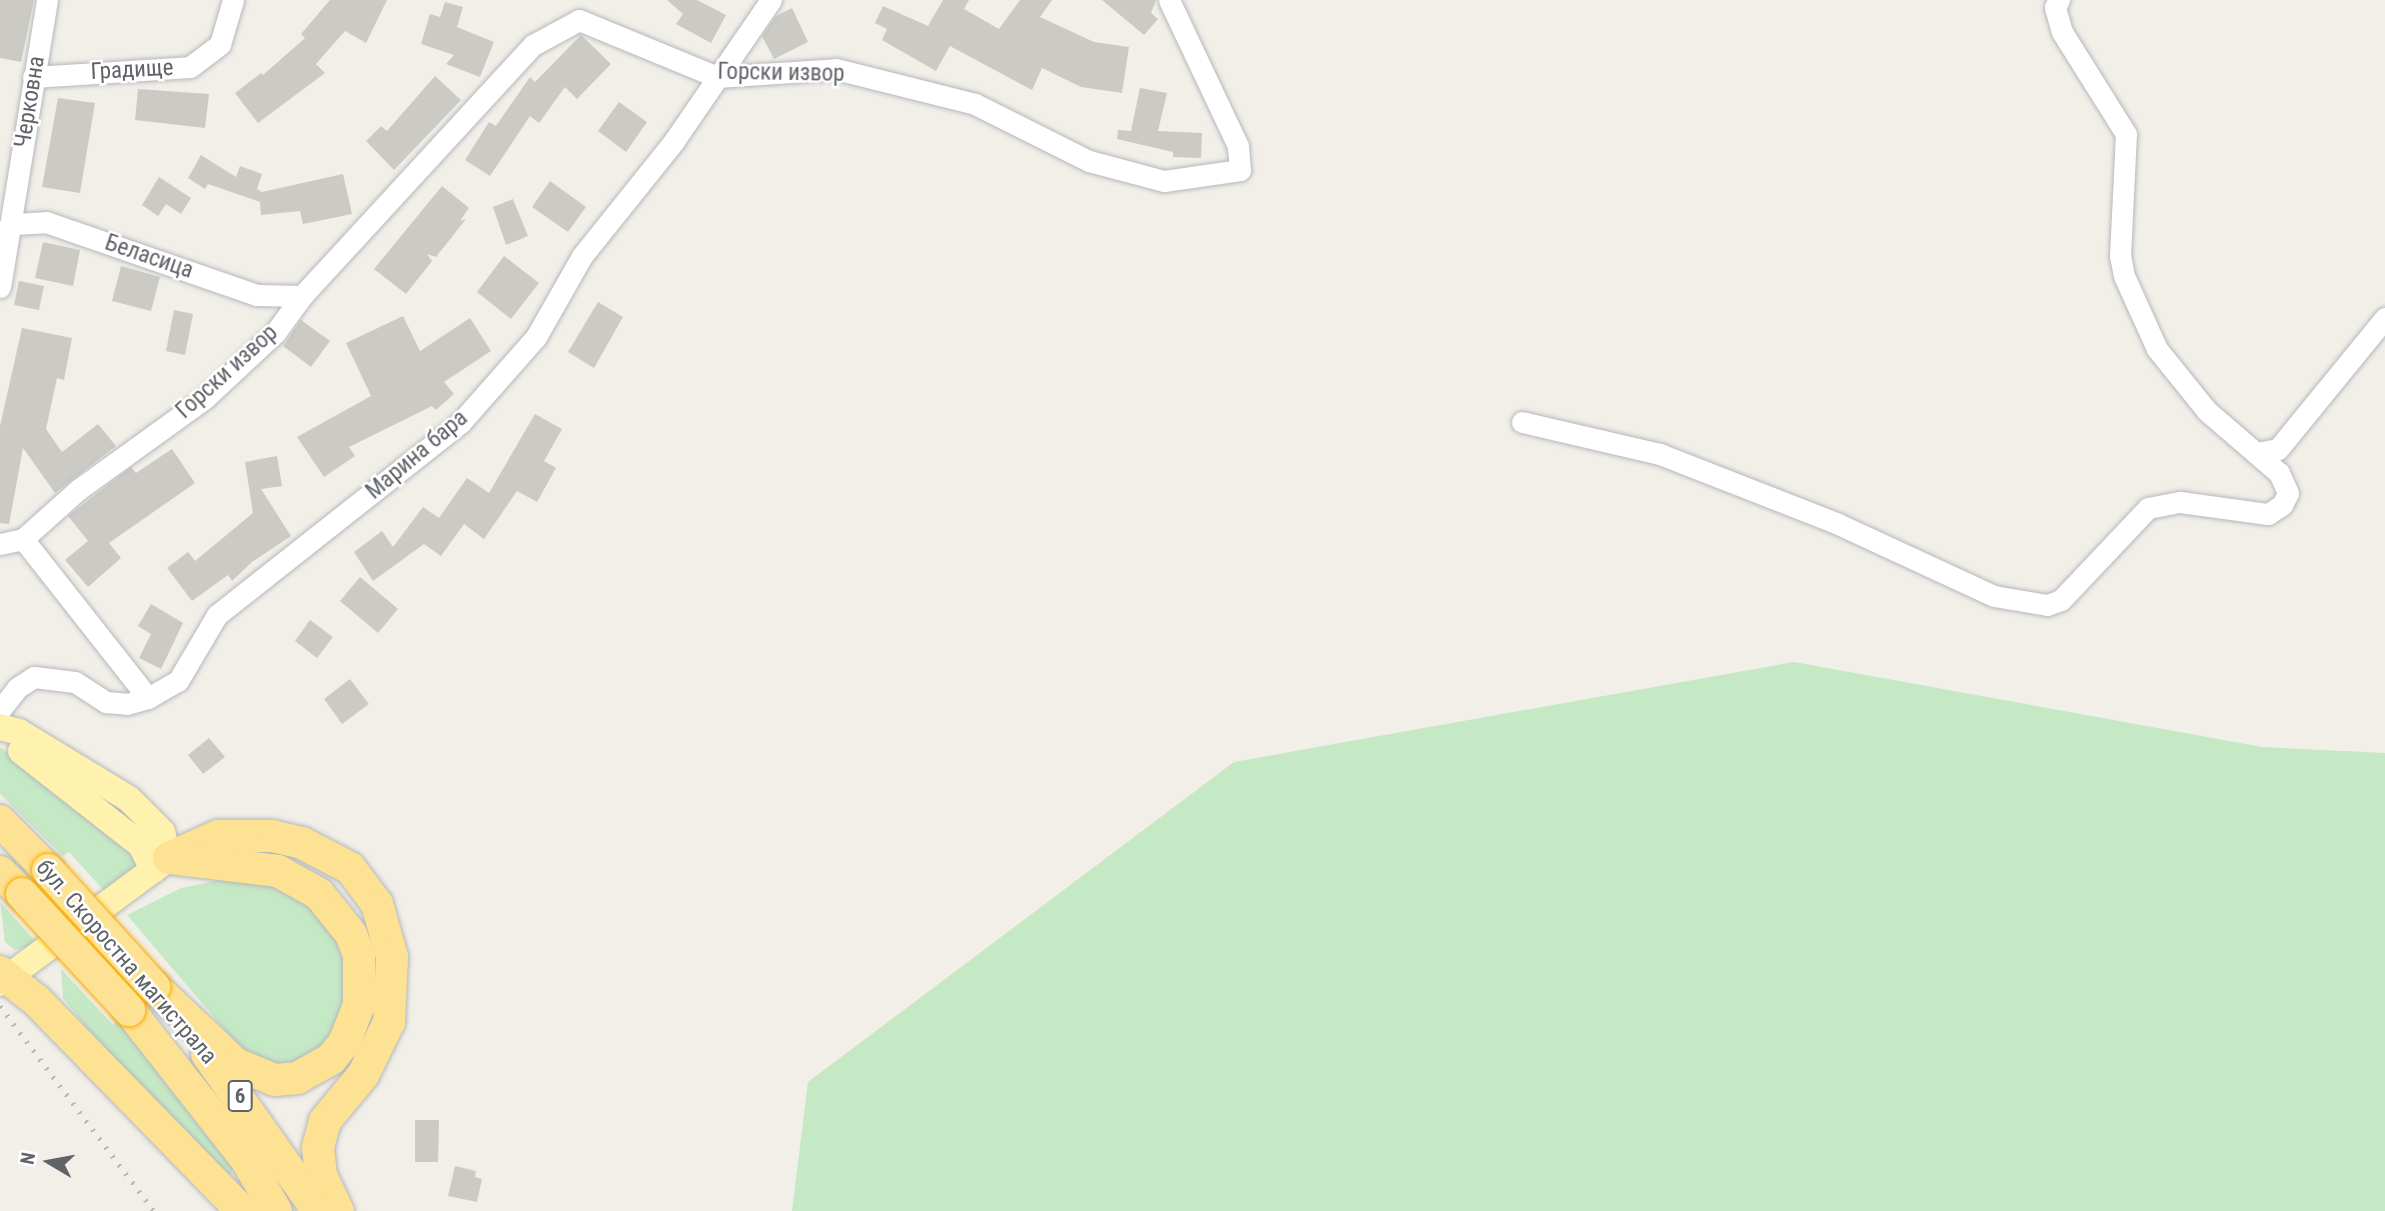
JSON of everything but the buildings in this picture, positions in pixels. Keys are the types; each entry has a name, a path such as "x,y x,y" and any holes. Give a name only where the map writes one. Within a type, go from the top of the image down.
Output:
{"highway":[{"name":"бул. Скоростна магистрала","path":"0,821 154,987 234,1088 318,1211"},
{"path":"161,864 218,836 272,836 302,843 349,868 377,904 392,957 389,1022 363,1075 325,1121 318,1147 321,1175 338,1211"},
{"path":"154,987 236,1064 275,1080 297,1078 331,1059 344,1043 359,1005 359,955 351,934 319,894 278,871 161,864"},
{"name":"бул. Скоростна магистрала","path":"0,872 129,1010 246,1159 276,1211"},
{"path":"2,978 36,1000 242,1211"}],"main road":[{"path":"0,727 19,732 129,799 162,832 161,864"},
{"path":"0,733 141,845 161,864"},
{"path":"2,978 161,864"}],"street":[{"name":"Черковна","path":"0,287 6,229 47,0"},
{"name":"Градище","path":"33,77 190,67 220,44 233,0"},
{"name":"Марина бара","path":"0,710 17,688 34,677 75,682 106,702 127,704 148,698 178,681 217,615 461,422 536,337 582,256 674,141 771,0"},
{"name":"Горски извор","path":"0,544 23,538 79,489 205,398 275,333 302,296 533,46 579,20 717,77 836,69 975,104 1089,161 1164,181 1240,170 1238,146 1169,0"},
{"path":"1522,422 1660,454 1836,523 1994,596 2047,605 2061,600 2148,508 2180,502 2268,514 2282,505 2288,493 2285,482 2270,461 2256,453 2207,411 2157,349 2124,276 2120,256 2126,134 2062,32 2055,7 2059,0"},
{"name":"Беласица","path":"6,229 46,222 257,295 302,296"},
{"path":"2256,453 2278,449 2385,318"},
{"path":"23,538 148,698"}],"green space":[{"path":"1794,662 2262,747 2385,753 2385,1211 792,1211 808,1082 1234,762"},
{"path":"0,747 135,849 137,872 108,895 69,852 63,856 0,794"},
{"path":"230,878 283,885 320,908 351,960 347,1004 322,1052 296,1069 247,1056 127,915 181,888"},
{"path":"0,902 38,944 15,950 5,942"},
{"path":"61,969 113,1025 118,1021 234,1164 229,1180 103,1048 63,998"}],"railway":[{"path":"0,1006 154,1211"}]}
